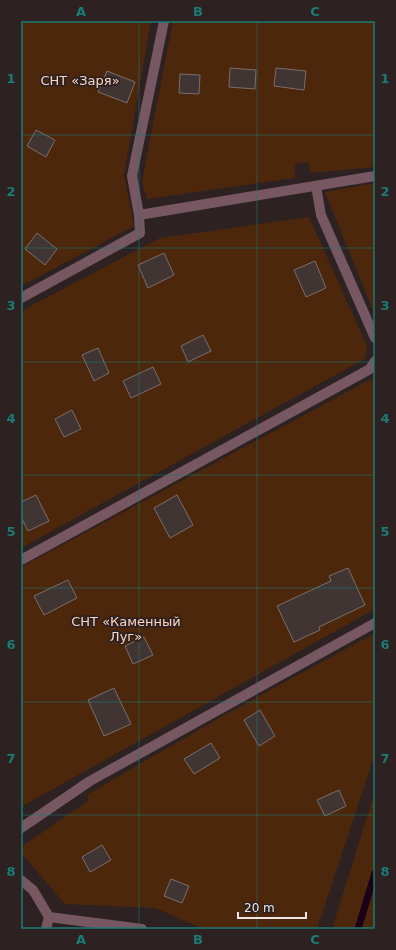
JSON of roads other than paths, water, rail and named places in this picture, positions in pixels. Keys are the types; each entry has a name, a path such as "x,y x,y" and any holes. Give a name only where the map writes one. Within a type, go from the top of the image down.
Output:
{"street":[{"path":"21,298 140,233 140,215 132,176 164,21"},
{"path":"140,215 375,176"},
{"path":"316,186 321,216 375,338"},
{"path":"21,560 370,369 375,361"},
{"path":"21,828 90,781 375,624"},
{"path":"21,880 34,890 49,917 46,929"},
{"path":"49,917 142,929"}],"waterway":[{"path":"358,929 375,873"}],"park label":[{"name":"СНТ «Заря»","path":"80,80"},
{"name":"СНТ «Каменный Луг»","path":"126,628"}]}
